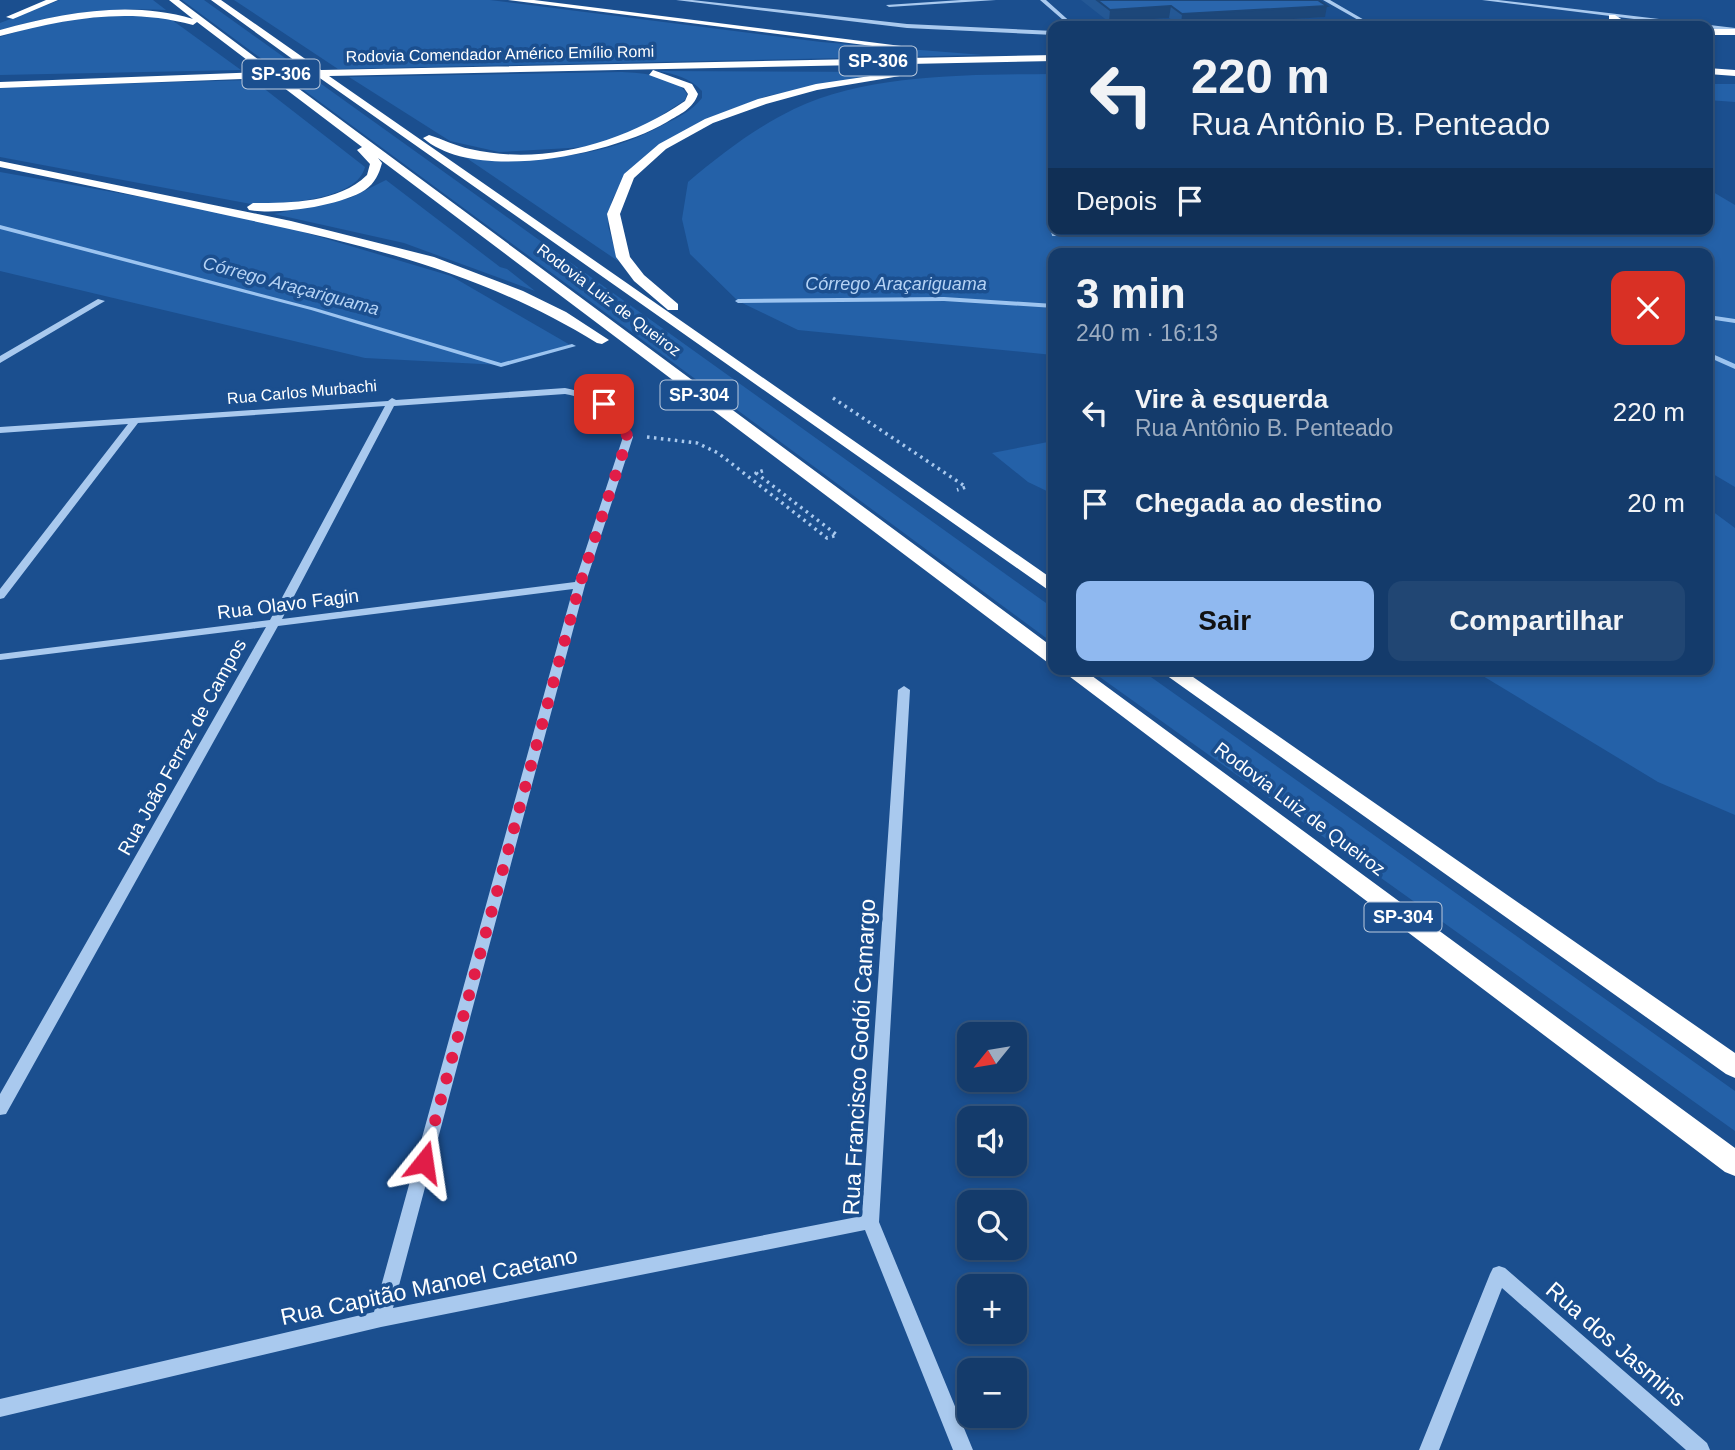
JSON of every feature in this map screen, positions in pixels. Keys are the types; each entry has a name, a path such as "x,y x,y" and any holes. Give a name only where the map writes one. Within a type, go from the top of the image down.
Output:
{"highway":[{"path":"0,20 54,0"},
{"name":"Rodovia Luiz de Queiroz","path":"173,0 1048,654"},
{"name":"Rodovia Luiz de Queiroz","path":"215,0 1048,585"},
{"path":"512,0 886,47 1048,57"},
{"path":"0,33 72,15 134,10 171,13 223,37"},
{"path":"1612,17 1619,21"},
{"path":"1713,32 1735,31"},
{"name":"Rodovia Comendador Américo Emílio Romi","path":"130,79 1048,57"},
{"name":"Rodovia Comendador Américo Emílio Romi","path":"703,65 1048,65"},
{"path":"807,416 663,299 624,260 614,223 622,191 645,161 683,134 769,98 879,75 999,66"},
{"path":"332,81 439,144 474,154 498,156 573,152 615,142 678,111 690,103 693,94 688,86 674,79 640,71 487,69"},
{"path":"1713,71 1735,72"},
{"path":"0,78 130,79"},
{"path":"0,85 130,79"},
{"path":"188,202 283,206 328,199 355,191 375,175 376,163 345,131"},
{"path":"0,164 381,244 514,292 579,324 898,543"},
{"name":"Rodovia Luiz de Queiroz","path":"1078,675 1735,1164"},
{"name":"Rodovia Luiz de Queiroz","path":"1176,675 1735,1067"}],"street":[{"path":"679,0 906,26 1048,33"},
{"path":"743,0 747,8"},
{"path":"886,3 993,0"},
{"path":"1043,0 1067,21"},
{"path":"1326,0 1363,21"},
{"path":"1485,0 1660,21"},
{"path":"886,3 906,26"},
{"path":"1569,9 1625,21"},
{"path":"1713,28 1735,31"},
{"path":"0,360 101,301"},
{"name":"Rua Carlos Murbachi","path":"0,430 565,391 586,394 604,404 617,417 628,437"},
{"name":"Rua João Ferraz de Campos","path":"0,1109 274,623 392,401"},
{"path":"0,596 135,421"},
{"path":"381,1319 580,584 628,437"},
{"name":"Rua Olavo Fagin","path":"0,657 580,584"},
{"name":"Rua Francisco Godói Camargo","path":"904,691 870,1222 963,1450"},
{"name":"Rua Capitão Manoel Caetano","path":"0,1408 381,1319 870,1222"},
{"path":"1429,1450 1499,1274"},
{"name":"Rua dos Jasmins","path":"1499,1274 1700,1450"}],"path":[{"path":"628,437 697,443 718,453"}],"shaded area":[{"path":"60,0 153,0 166,10 82,13 0,30 0,23"},
{"path":"182,0 204,0 1048,604 1048,639"},
{"path":"234,0 490,0 821,42 983,55 338,69"},
{"path":"134,13 172,20 241,70 0,75 0,37 48,22"},
{"path":"658,71 885,72 767,96 711,117 662,143 619,187 612,200 608,226 618,261 462,155 515,158 565,156 613,146 638,137 684,114 702,98 702,91 692,83 676,75"},
{"path":"622,72 667,79 682,88 687,94 685,100 634,133 587,147 499,152 450,141 349,77"},
{"path":"1048,74 1048,235 1713,235 1713,192 1735,205 1735,487 1713,474 1713,248 1048,248 1048,355 798,330 738,301 690,254 682,219 688,182 739,142 794,109 824,97 888,82 955,76"},
{"path":"253,80 365,167 359,178 333,194 298,201 251,204 0,157 0,87"},
{"path":"1713,84 1735,84 1735,102 1713,100"},
{"path":"0,172 180,204 290,228 451,276 572,346 501,365 365,358 0,271"},
{"path":"386,180 535,291 404,243 274,214 350,198"},
{"path":"1048,442 1048,492 1028,482 992,453"},
{"path":"1713,512 1735,528 1735,815 1658,782 1481,675 1713,675"},
{"path":"1097,675 1148,675 1735,1091 1735,1131"}],"building":[{"path":"1097,0 1318,0 1327,6 1182,14 1171,6 1110,10"}],"waterway":[{"name":"Córrego Araçariguama","path":"0,227 313,309 501,365 572,346"},
{"name":"Córrego Araçariguama","path":"738,301 944,299 1048,306"},
{"name":"Córrego Araçariguama","path":"1713,318 1735,321"},
{"path":"1713,356 1735,367"}],"route":[{"path":"424,1162 580,584 628,437 617,417 604,404"}]}
